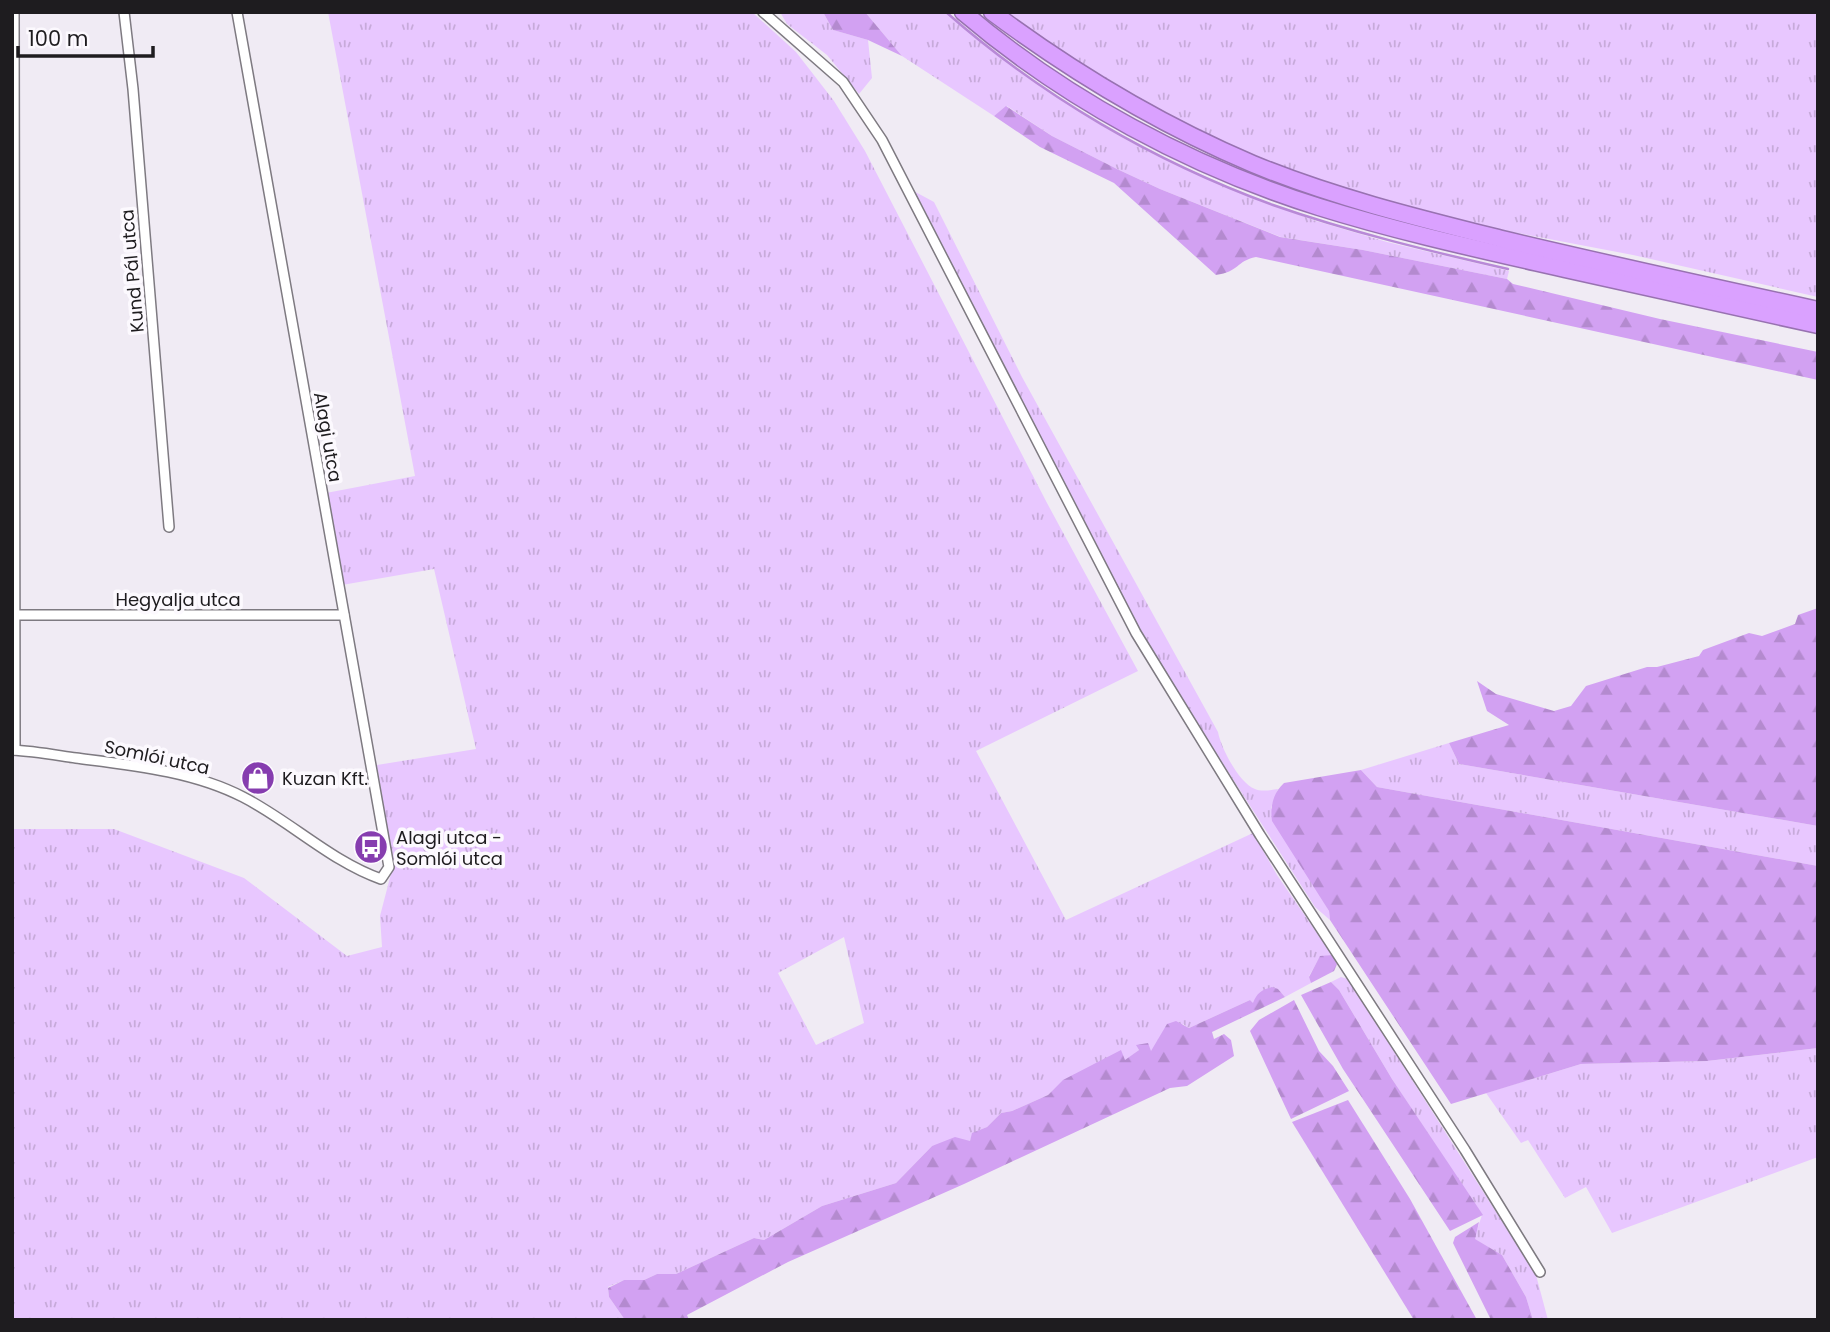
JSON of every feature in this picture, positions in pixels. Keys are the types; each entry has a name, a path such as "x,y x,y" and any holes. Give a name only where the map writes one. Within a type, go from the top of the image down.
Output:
{"highway":[{"path":"963,12 1026,60 1128,124 1186,154 1280,194 1404,231 1818,325"},
{"path":"992,12 1072,69 1139,110 1255,165 1395,211 1495,237 1818,310"}],"street":[{"path":"14,12 14,750"},
{"name":"Kund Pál utca","path":"124,12 133,89 169,527"},
{"name":"Alagi utca","path":"237,12 389,867"},
{"path":"763,12 843,82 875,130 1136,633 1260,835 1465,1150 1539,1272"},
{"path":"772,12 782,29"},
{"name":"Hegyalja utca","path":"13,615 344,615"},
{"name":"Somlói utca","path":"14,750 170,773 213,785 241,796 292,825 359,871 381,879 389,867"}],"green space":[{"path":"328,12 752,12 796,52 834,101 865,151 1047,503 1138,671 976,751 1066,920 1253,833 1277,875 1332,955 1320,957 1309,976 1311,983 1285,997 1278,989 1253,1004 1250,1000 1189,1028 1183,1024 1150,1052 1137,1046 1139,1050 1125,1061 1064,1080 1048,1095 1001,1113 987,1127 973,1133 970,1141 932,1146 896,1183 822,1206 764,1240 754,1238 676,1274 657,1274 644,1280 624,1280 608,1287 609,1297 625,1320 12,1320 12,829 114,829 244,878 347,956 382,947 380,916 393,866 377,765 476,749 434,569 342,585 326,493 415,476","holes":["844,937 864,1023 816,1045 778,973"]},
{"path":"780,12 823,12 833,30 868,40 872,78 859,94 827,55 787,24"},
{"path":"823,12 865,12 902,56 868,40 833,30"},
{"path":"865,12 945,12 1022,73 1068,104 1123,138 1178,166 1316,221 1387,242 1509,271 1507,279 1363,250 1281,237 1160,189 1052,136 1007,106 994,116 902,56"},
{"path":"1002,12 1818,12 1818,297 1633,255 1403,211 1305,180 1141,107"},
{"path":"1006,106 1052,136 1117,169 1280,237 1363,250 1507,279 1513,284 1660,319 1818,352 1818,380 1256,257 1216,275 1114,183 1040,147 994,116"},
{"path":"908,188 934,202 1022,377 1218,732 1232,764 1243,780 1255,789 1278,789 1271,808 1329,911 1330,920 1315,907 1137,630"},
{"path":"1818,608 1818,826 1459,764 1449,743 1509,725 1487,711 1477,681 1496,694 1554,711 1571,706 1586,686 1647,667 1699,656 1703,650 1749,633 1762,636 1795,624 1798,615"},
{"path":"1449,743 1459,764 1818,826 1818,866 1377,787 1361,770"},
{"path":"1361,770 1377,787 1818,866 1818,1048 1707,1061 1581,1064 1451,1104 1330,920 1329,911 1272,821 1273,800 1284,783"},
{"path":"1332,955 1337,964 1334,971 1311,983 1309,977 1320,956"},
{"path":"1341,977 1348,979 1536,1275 1548,1320 1533,1320 1526,1297 1502,1255 1474,1239 1482,1215 1392,1079 1339,990 1331,982"},
{"path":"1331,982 1339,990 1392,1079 1483,1215 1450,1231 1343,1069 1301,995"},
{"path":"1272,987 1285,997 1212,1032 1214,1039 1224,1034 1231,1040 1234,1056 1187,1086 1170,1088 788,1262 687,1315 689,1320 625,1320 609,1297 608,1288 624,1280 644,1280 657,1274 676,1274 754,1238 764,1240 822,1206 896,1183 932,1146 955,1137 970,1141 972,1133 987,1127 1001,1113 1048,1095 1063,1080 1121,1050 1125,1060 1139,1050 1136,1045 1148,1043 1151,1051 1167,1024 1176,1021 1189,1028 1250,1000 1253,1003 1260,992"},
{"path":"1294,1000 1319,1051 1333,1066 1349,1091 1291,1119 1250,1031 1259,1020"},
{"path":"1818,1048 1818,1157 1612,1233 1586,1187 1565,1198 1528,1140 1521,1143 1486,1093 1581,1064 1707,1061"},
{"path":"1348,1100 1410,1199 1477,1320 1414,1320 1292,1122"},
{"path":"1479,1222 1475,1239 1502,1255 1526,1297 1533,1320 1491,1320 1453,1243 1455,1237"}],"waterway":[{"path":"946,12 982,43 1060,99 1185,169 1273,205 1331,224 1508,269"}],"place":[{"name":"Kuzan Kft.","path":"258,778"},
{"name":"Alagi utca - Somlói utca","path":"371,847"}]}
